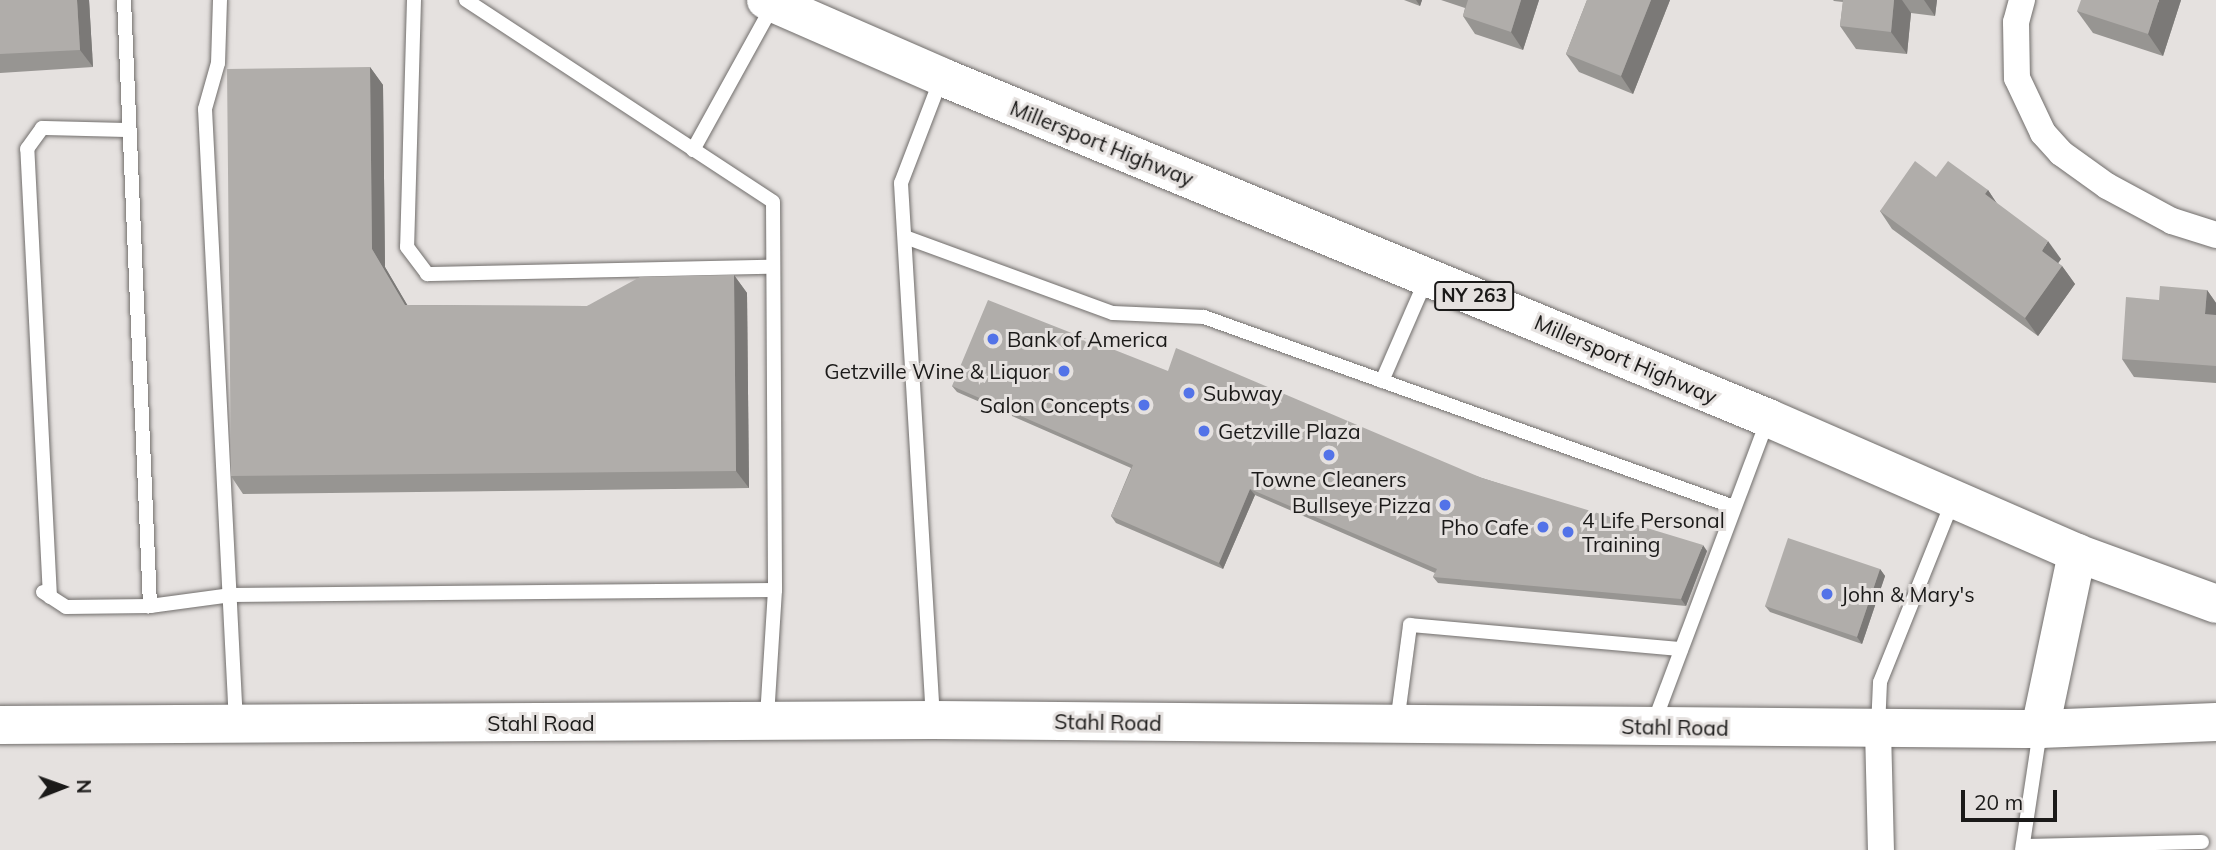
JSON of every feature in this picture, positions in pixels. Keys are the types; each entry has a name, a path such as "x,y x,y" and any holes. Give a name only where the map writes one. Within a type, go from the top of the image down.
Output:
{"street":[{"path":"2022,0 2016,22 2017,78 2043,133 2061,153 2107,186 2172,221 2216,236"},
{"name":"Millersport Highway","path":"770,2 942,78 1768,418 2077,552 2216,604"},
{"path":"2040,729 2077,552"},
{"name":"Stahl Road","path":"0,725 933,720 2040,729 2216,722"},
{"path":"1878,729 1881,850"}],"lane":[{"path":"124,0 149,606"},
{"path":"220,0 218,63 205,109 236,725"},
{"path":"414,0 407,247 427,274 773,267"},
{"path":"466,0 773,202 775,590 767,722"},
{"path":"693,150 770,2"},
{"path":"933,720 901,183 942,78"},
{"path":"129,130 42,128 27,149 47,594 66,607 149,606 231,595 775,590"},
{"path":"905,237 1113,313 1204,317 1734,507"},
{"path":"1382,381 1428,276"},
{"path":"1652,727 1768,418"},
{"path":"1878,729 1880,682 1953,500"},
{"path":"1396,724 1410,625 1681,649"},
{"path":"2040,729 2023,848 2155,846 2203,842"}],"building":[{"path":"0,0 77,0 80,50 0,54"},
{"path":"1468,0 1521,0 1511,32 1463,16"},
{"path":"1587,0 1651,0 1621,76 1566,54"},
{"path":"1843,0 1894,0 1891,32 1840,26"},
{"path":"2081,0 2159,0 2148,34 2077,11"},
{"path":"370,67 372,249 405,305 587,306 640,277 734,275 736,471 231,476 227,69"},
{"path":"1915,161 1936,177 1948,161 1988,190 1985,194 2048,241 2042,251 2062,266 2025,318 1880,211"},
{"path":"2160,286 2207,290 2205,314 2216,315 2216,366 2122,359 2126,297 2159,300"},
{"name":"Getzville Plaza","path":"988,300 1168,371 1176,348 1482,478 1703,545 1681,599 1433,577 1437,569 1250,489 1219,563 1111,516 1133,465 952,386"},
{"name":"John & Mary's","path":"1788,538 1880,569 1857,637 1765,606"}],"place":[{"name":"Bank of America","path":"993,339"},
{"name":"Getzville Wine & Liquor","path":"1064,371"},
{"name":"Subway","path":"1189,393"},
{"name":"Salon Concepts","path":"1144,405"},
{"name":"Getzville Plaza","path":"1204,431"},
{"name":"Towne Cleaners","path":"1329,455"},
{"name":"Bullseye Pizza","path":"1445,505"},
{"name":"Pho Cafe","path":"1543,527"},
{"name":"4 Life Personal Training","path":"1568,532"},
{"name":"John & Mary's","path":"1827,594"}]}
